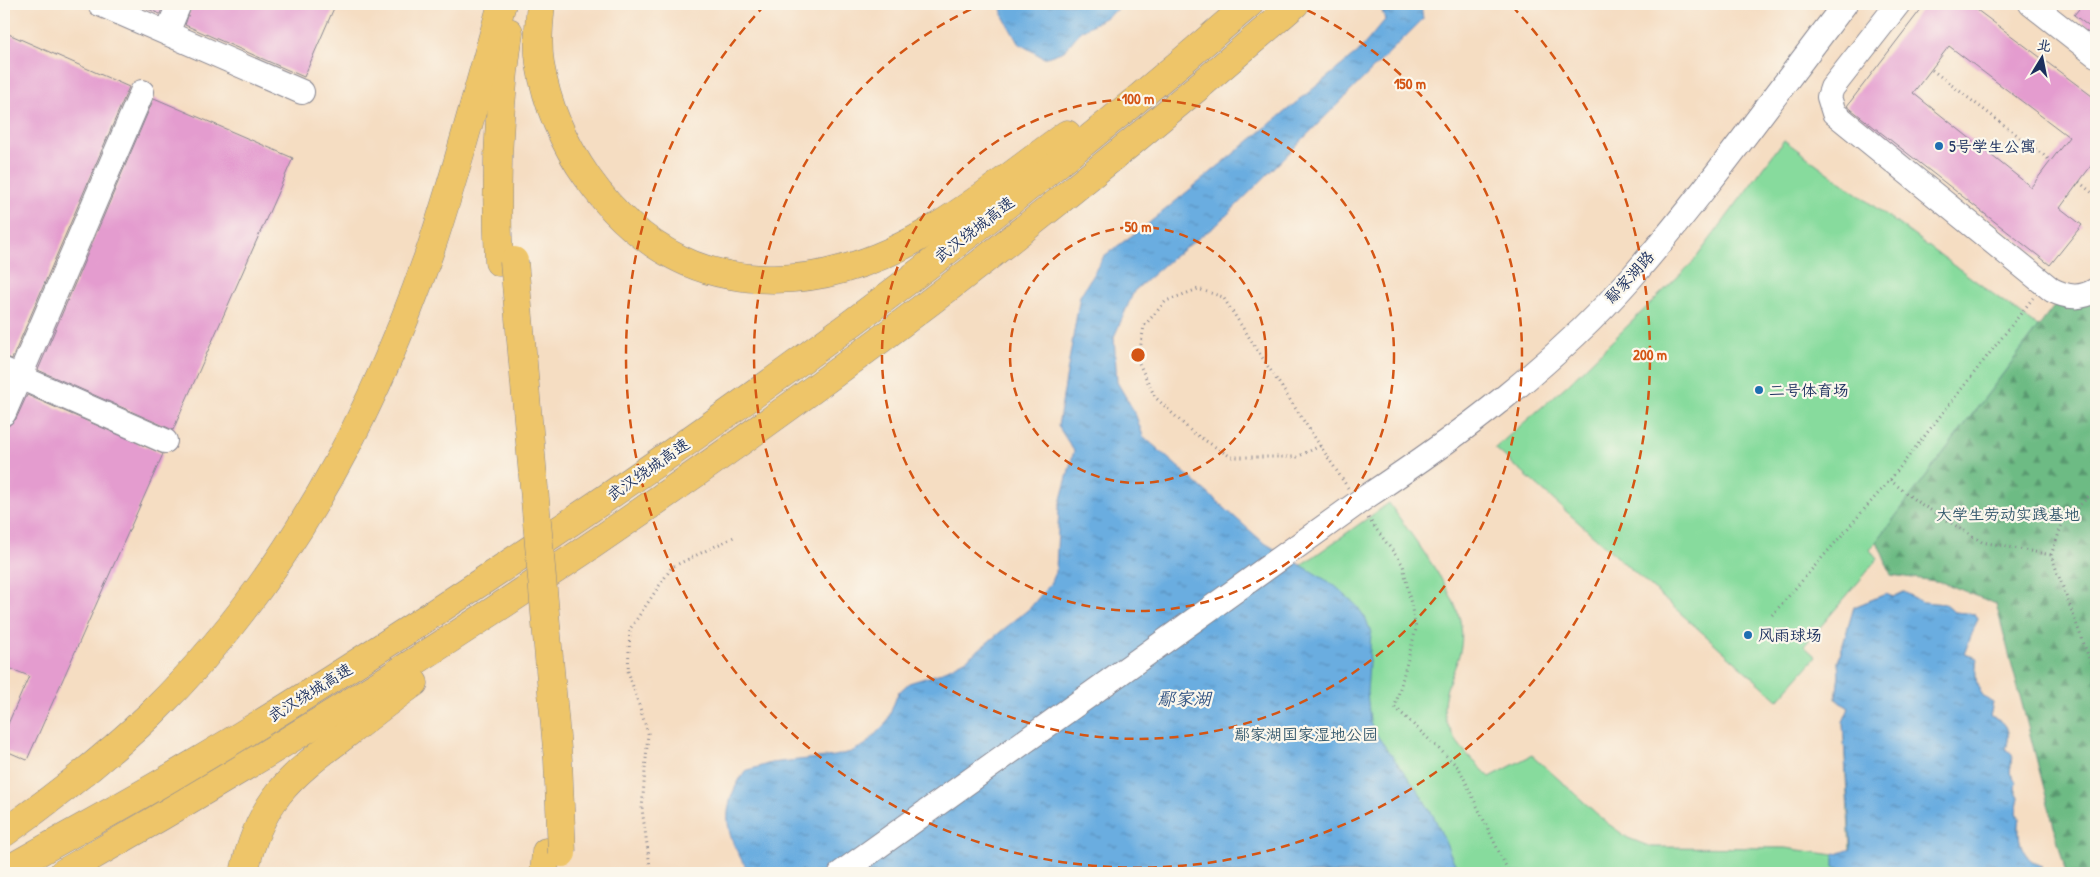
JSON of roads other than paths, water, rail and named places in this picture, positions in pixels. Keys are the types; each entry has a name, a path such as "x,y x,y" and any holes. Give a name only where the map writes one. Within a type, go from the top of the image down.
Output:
{"highway":[{"path":"4,833 66,788 119,743 181,682 254,596 322,493 377,385 414,296 446,201 502,4"},
{"path":"514,4 501,87 496,179 507,261 558,760 553,863"},
{"path":"507,261 513,134 519,58 528,4"},
{"path":"541,4 539,48 546,86 567,142 588,181 602,197 636,230 681,260 735,274 789,278 816,276 870,261 895,250 938,226 1076,127 1240,4"},
{"name":"武汉绕城高速","path":"4,872 188,767 332,679 474,588 698,435 939,257 1135,101 1249,4"},
{"name":"武汉绕城高速","path":"63,873 204,794 396,675 607,535 754,432 860,355 1057,204 1295,4"},
{"path":"244,873 254,835 263,816 274,797 298,772 396,696 587,567 754,432"}],"street":[{"path":"100,4 302,92"},
{"path":"167,32 180,4"},
{"name":"鄢家湖路","path":"841,873 1481,416 1558,350 1630,279 1845,4"},
{"path":"1898,4 1832,88 1829,97 1830,106 1838,118 2044,284 2063,295 2076,298 2096,290"},
{"path":"2030,4 2096,55"},
{"path":"4,413 12,373 142,92"},
{"path":"12,373 165,441"}],"water":[{"path":"1000,4 1123,4 1108,16 1081,31 1064,51 1044,58 1018,43 1003,16"},
{"name":"鄢家湖","path":"1380,4 1421,4 1423,19 1219,223 1172,258 1134,291 1114,337 1117,382 1135,413 1143,436 1263,542 1334,585 1357,606 1366,619 1371,633 1367,692 1370,722 1378,737 1419,792 1435,819 1459,873 750,873 735,847 728,823 731,798 736,785 745,771 771,763 835,756 851,752 865,745 887,722 898,693 909,683 938,674 967,659 1030,608 1050,584 1056,570 1059,507 1074,451 1058,426 1080,296 1104,256 1149,223 1358,52 1385,20"},
{"path":"1904,592 1922,602 1945,604 1954,612 1975,614 1978,618 1964,654 1977,658 1976,678 1979,690 1982,695 1993,703 1990,716 2001,721 2007,728 2006,749 2012,755 2010,773 2016,782 2015,789 2019,797 2016,813 2020,818 2021,846 2029,858 2041,866 2042,873 1866,873 1834,867 1834,855 1851,849 1843,722 1849,708 1836,699 1839,675 1838,662 1854,607 1886,594 1893,597"}],"place":[{"name":"5号学生公寓","path":"1939,146"},
{"name":"二号体育场","path":"1759,390"},
{"name":"风雨球场","path":"1748,635"}],"park label":[{"name":"大学生劳动实践基地","path":"2008,514"},
{"name":"鄢家湖国家湿地公园","path":"1306,734"}]}
